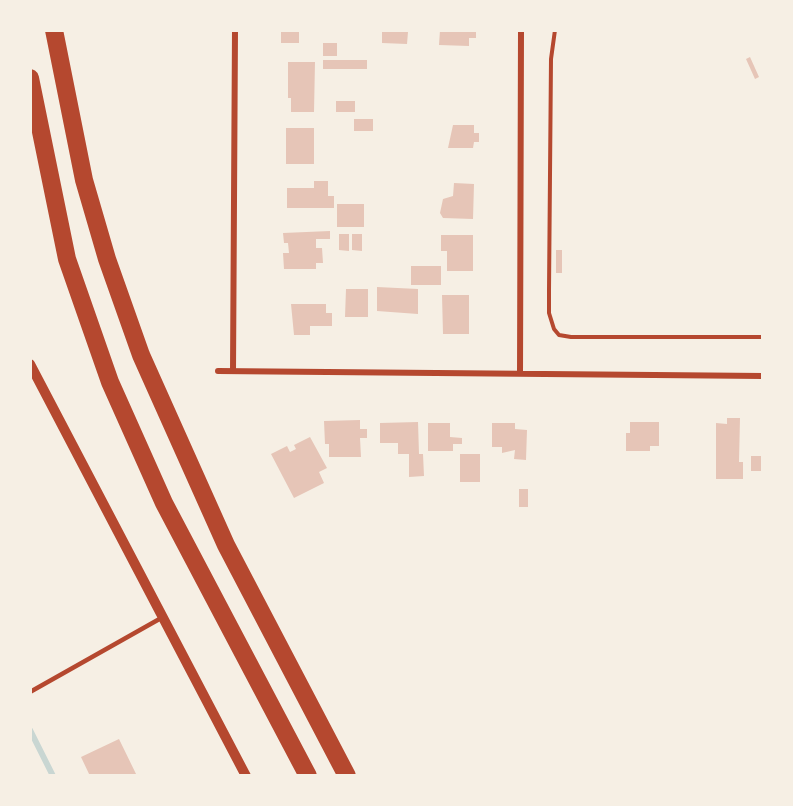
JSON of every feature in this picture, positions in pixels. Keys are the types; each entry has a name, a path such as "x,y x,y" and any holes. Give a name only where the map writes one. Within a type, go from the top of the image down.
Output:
{"highway":[{"path":"54,30 84,180 107,259 141,355 226,545 347,776"},
{"path":"30,78 67,259 110,382 164,503 308,776"}],"street":[{"path":"233,371 235,30"},
{"path":"520,30 520,374"},
{"path":"30,364 246,776"},
{"path":"218,371 763,376"}],"lane":[{"path":"30,692 163,617"}],"path":[{"path":"555,30 551,59 549,290 549,313 554,329 559,335 570,337 763,337"}],"building":[{"path":"281,30 299,30 299,43 281,43"},
{"path":"440,30 476,31 476,38 469,38 469,46 439,45"},
{"path":"382,31 408,32 407,44 382,43"},
{"path":"323,43 337,43 337,56 323,56"},
{"path":"750,57 759,77 755,79 746,59"},
{"path":"323,60 367,60 367,69 323,69"},
{"path":"288,62 315,62 314,112 291,112 291,98 288,98"},
{"path":"336,101 355,101 355,112 336,112"},
{"path":"354,119 373,119 373,131 354,131"},
{"path":"453,125 474,125 474,133 479,133 479,142 474,142 473,148 448,148"},
{"path":"286,128 314,128 314,164 286,164"},
{"path":"314,181 328,181 328,196 334,196 334,208 287,208 287,188 314,188"},
{"path":"454,183 474,184 473,219 443,218 440,213 443,199 453,196"},
{"path":"337,204 364,204 364,227 337,227"},
{"path":"330,231 330,239 316,239 316,248 322,248 323,263 316,263 316,269 284,269 283,253 289,253 288,243 284,243 283,233"},
{"path":"339,234 349,234 349,251 339,250"},
{"path":"352,234 362,234 362,251 352,250"},
{"path":"441,235 473,235 473,271 447,271 447,251 441,251"},
{"path":"556,250 562,250 562,273 556,273"},
{"path":"411,266 441,266 441,285 411,285"},
{"path":"377,287 418,289 418,314 377,311"},
{"path":"346,289 368,289 368,317 345,317"},
{"path":"442,295 469,295 469,334 443,334"},
{"path":"291,304 326,304 326,313 332,313 332,326 310,326 310,335 294,335"},
{"path":"727,418 740,418 739,462 743,462 743,479 716,479 716,423 727,424"},
{"path":"360,420 360,429 367,429 367,438 360,438 361,457 329,457 329,444 325,444 324,421"},
{"path":"418,422 419,454 423,454 424,476 409,477 409,454 398,454 398,443 380,443 380,423"},
{"path":"630,422 659,422 659,446 650,446 650,451 626,451 626,433 630,433"},
{"path":"428,423 450,423 450,437 462,438 462,444 453,444 453,451 428,451"},
{"path":"492,423 515,423 515,429 527,430 526,460 514,459 515,450 502,453 502,447 492,447"},
{"path":"310,437 327,468 319,472 324,483 294,498 271,454 287,446 290,452 296,449 294,445"},
{"path":"460,454 480,454 480,482 460,482"},
{"path":"751,456 763,456 763,471 751,471"},
{"path":"519,489 528,489 528,507 519,507"},
{"path":"119,739 137,776 90,776 81,757"}],"waterway":[{"path":"30,730 53,776"}]}
